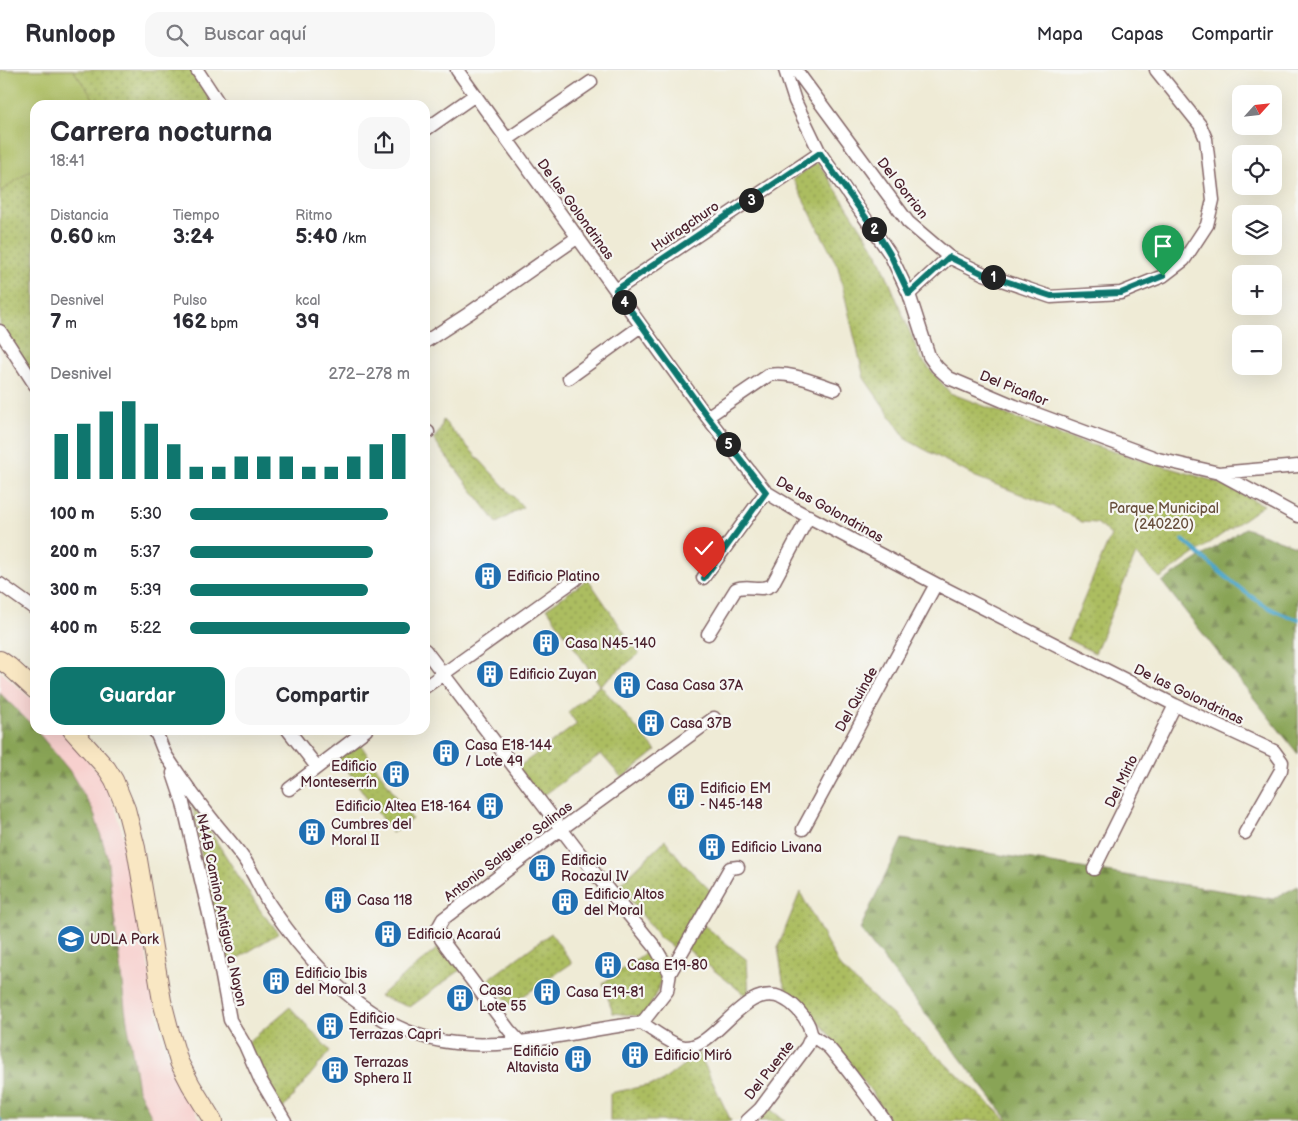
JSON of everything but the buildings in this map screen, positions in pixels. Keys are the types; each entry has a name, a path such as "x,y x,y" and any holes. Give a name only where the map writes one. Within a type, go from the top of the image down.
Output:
{"street":[{"path":"197,70 217,100"},
{"name":"De las Golondrinas","path":"457,70 707,416 766,492 936,584 1175,705 1274,751 1282,762 1280,770 1245,833"},
{"name":"Del Picaflor","path":"785,70 795,101 820,153 886,246 909,294 929,356 937,367 949,378 1015,406 1158,459 1220,473"},
{"name":"Del Gorrion","path":"796,70 908,222 949,257 984,274 1051,296 1121,293 1163,276 1184,260 1207,225 1213,200 1206,139 1200,126 1156,70"},
{"path":"508,139 591,82"},
{"path":"430,126 475,95"},
{"name":"Huiragchuro","path":"616,290 820,153"},
{"path":"430,339 578,237"},
{"path":"909,294 949,257"},
{"path":"569,378 642,326"},
{"path":"0,331 30,378"},
{"path":"707,416 769,375 780,373 835,389"},
{"path":"1220,473 1298,466"},
{"path":"1220,473 1298,516"},
{"path":"704,578 766,492"},
{"path":"708,634 736,589 742,587 763,588 772,585 809,516"},
{"path":"430,684 576,579"},
{"path":"0,584 30,605"},
{"name":"Del Quinde","path":"803,829 936,584"},
{"path":"430,656 597,876 655,947 670,972"},
{"path":"0,660 30,685"},
{"name":"Del Mirlo","path":"1094,870 1175,705"},
{"name":"Antonio Salguero Salinas","path":"520,1042 441,939 438,928 443,919 714,718"},
{"path":"76,735 107,769 114,780 126,809 136,848 162,1001 170,1032 180,1062 191,1085 213,1121"},
{"path":"158,735 166,755 198,802 244,860 269,904 294,938 326,973 370,1012 394,1026 422,1037 456,1043 502,1045 642,1023 683,1047 692,1046 709,1036 750,1001 766,996 780,996 788,1000 804,1016 812,1035 826,1044 848,1069 885,1121"},
{"path":"292,735 316,767"},
{"path":"289,789 359,735"},
{"name":"N44B Camino Antiguo a Nayon","path":"166,755 184,803 216,944 230,1020 260,1079 285,1121"},
{"path":"642,1023 666,991 670,972 730,868 738,867"},
{"name":"Del Puente","path":"747,1121 764,1104 807,1046 812,1035"}],"shaded area":[{"name":"UDLA Park","path":"0,671 30,698 30,735 65,735 99,774 106,786 116,810 126,846 161,1034 179,1087 202,1121 28,1121 0,983"}],"green space":[{"path":"0,70 197,70 216,100 30,100 30,371 0,325"},
{"path":"0,70 73,70 94,100 30,100 30,171 0,192"},
{"name":"Parque Municipal (240220)","path":"818,162 878,254 920,357 950,393 1065,437 1214,481 1264,505 1160,578 1136,554 1095,653 1067,639 1111,535 1097,523 1082,522 1054,507 976,477 907,440 864,378 838,267 793,179"},
{"path":"443,420 523,507 497,523 433,439 440,431"},
{"path":"1245,528 1298,547 1298,754 1162,582"},
{"path":"588,579 639,654 600,685 547,608"},
{"path":"600,685 656,751 622,778 601,754 540,798 517,768 577,724 568,712"},
{"name":"UDLA Park","path":"0,693 30,723 30,735 40,735 69,770 93,810 107,856 125,1008 138,1089 154,1121 0,1121"},
{"path":"358,741 412,819 392,833 338,757"},
{"path":"192,803 262,913 279,933 225,966 209,898"},
{"path":"902,839 1273,899 1298,886 1298,1121 1009,1121 860,929"},
{"path":"665,840 683,863 711,891 677,950 660,938 619,885"},
{"path":"800,892 840,967 1008,1121 889,1121 871,1091 824,1028 788,995 783,981 778,947"},
{"path":"700,922 747,960 749,998 686,948"},
{"path":"551,933 572,963 510,1005 489,979"},
{"path":"449,939 466,966 410,1007 379,996"},
{"path":"652,948 670,962 645,1017 613,1013 603,983"},
{"path":"290,1007 330,1051 281,1111 245,1045"},
{"path":"699,1053 731,1121 610,1121 610,1093 660,1083"},
{"path":"764,1104 785,1121 746,1121"}],"waterway":[{"path":"1183,540 1253,598 1283,615 1298,619"}],"place":[{"name":"Edificio Platino","path":"488,576"},
{"name":"Casa N45-140","path":"546,643"},
{"name":"Edificio Zuyan","path":"490,674"},
{"name":"Casa Casa 37A","path":"627,685"},
{"name":"Casa 37B","path":"651,723"},
{"name":"Casa E18-144 / Lote 49","path":"446,753"},
{"name":"Edificio Monteserrín","path":"396,774"},
{"name":"Edificio EM - N45-148","path":"681,796"},
{"name":"Edificio Altea E18-164","path":"490,806"},
{"name":"Cumbres del Moral II","path":"312,832"},
{"name":"Edificio Livana","path":"712,847"},
{"name":"Edificio Rocazul IV","path":"542,868"},
{"name":"Casa 118","path":"338,900"},
{"name":"Edificio Altos del Moral","path":"565,902"},
{"name":"Edificio Acaraú","path":"388,934"},
{"name":"UDLA Park","path":"71,939"},
{"name":"Casa E19-80","path":"608,965"},
{"name":"Edificio Ibis del Moral 3","path":"276,981"},
{"name":"Casa E19-81","path":"547,992"},
{"name":"Casa Lote 55","path":"460,998"},
{"name":"Edificio Terrazas Capri","path":"330,1026"},
{"name":"Edificio Miró","path":"635,1055"},
{"name":"Edificio Altavista","path":"578,1059"},
{"name":"Terrazas Sphera II","path":"335,1070"}],"route":[{"path":"704,578 766,492 707,416 616,290 820,153 881,239 909,294 949,257 984,274 1051,296 1121,293 1163,276"}]}
